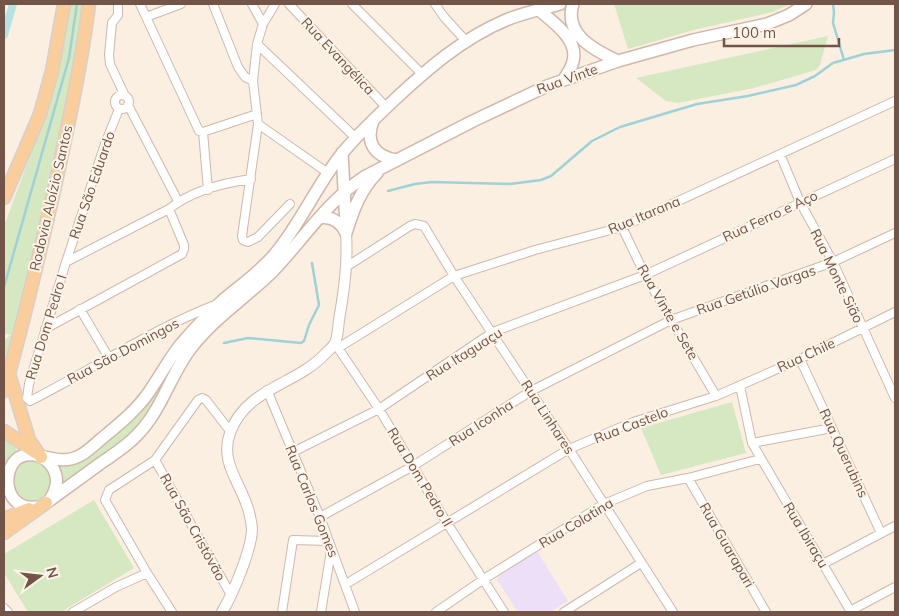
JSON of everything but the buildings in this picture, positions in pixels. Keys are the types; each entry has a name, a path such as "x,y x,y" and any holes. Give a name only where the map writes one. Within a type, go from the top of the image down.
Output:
{"main road":[{"path":"4,198 40,114 52,71 64,4"},
{"name":"Rodovia Aloízio Santos","path":"4,391 37,265 80,67 89,4"},
{"path":"42,505 26,506 15,502 8,493 4,482 6,470 13,461 24,455 61,460 79,456 123,421 148,394 176,350 200,323 274,256 288,238 342,153 374,119 422,74 466,41 536,7 560,4"},
{"path":"573,4 573,25 581,38 592,49 618,61"},
{"name":"Rua Vinte","path":"42,505 137,436 157,410 175,373 198,339 225,312 273,271 319,218 344,193 364,177 536,90 564,79 618,61 693,40 767,24 789,15 806,4"},
{"path":"536,7 560,28 572,46 574,60 564,79"},
{"path":"346,233 352,213 362,192 372,178 391,162 377,152 371,142 369,130 374,119"},
{"path":"342,153 346,233"},
{"path":"319,218 328,217 336,221 346,233"},
{"path":"9,374 29,440 41,457"},
{"path":"4,431 46,460 54,468 57,480 55,491 42,505 4,533"},
{"path":"4,519 42,505"}],"street":[{"path":"118,4 118,15 112,23 110,64 128,99 128,105 178,201"},
{"path":"140,4 199,131 203,132 257,114"},
{"path":"146,16 181,4"},
{"path":"213,4 238,67 245,77 253,81"},
{"path":"252,4 263,24"},
{"path":"275,4 263,24 257,44 253,81 258,124 242,236 245,242 258,237 290,204"},
{"name":"Rua Evangélica","path":"290,4 386,108"},
{"path":"352,4 422,74"},
{"path":"435,4 444,18 466,41"},
{"path":"257,44 356,138"},
{"path":"125,96 118,97 116,106 122,109 128,105"},
{"name":"Rua Itarana","path":"336,345 454,276 534,250 622,227 895,101"},
{"name":"Rua São Eduardo","path":"66,262 105,144 119,109"},
{"path":"258,124 328,173"},
{"path":"203,132 208,190"},
{"name":"Rua Monte Sião","path":"780,154 800,202 833,262 893,389 895,398"},
{"name":"Rua Ferro e Aço","path":"645,276 895,159"},
{"name":"Rua Dom Pedro I","path":"28,400 26,394 28,384 66,262 169,209 178,201 208,190 251,179"},
{"path":"45,329 182,254 184,245 169,209"},
{"name":"Rua Linhares","path":"346,267 410,226 420,224 424,226 454,276 570,449 674,612"},
{"name":"Rua Vinte e Sete","path":"622,227 645,276 716,396"},
{"path":"222,612 231,595 249,546 252,531 248,509 231,471 228,459 227,443 230,431 244,408 267,390 318,361 336,345 346,267 346,233"},
{"name":"Rua Getúlio Vargas","path":"671,320 833,262 895,233"},
{"name":"Rua Itaguaçu","path":"293,452 379,409 493,332 645,276"},
{"name":"Rua São Domingos","path":"28,400 30,401 52,390 165,328 220,304"},
{"path":"80,309 109,358"},
{"name":"Rua Chile","path":"716,396 800,359 895,312"},
{"name":"Rua Iconha","path":"320,517 413,466 531,391 671,320"},
{"name":"Rua Dom Pedro II","path":"336,345 379,409 447,523 504,612"},
{"name":"Rua Querubins","path":"800,359 881,533"},
{"path":"740,386 752,443 760,459"},
{"name":"Rua Carlos Gomes","path":"267,390 320,517 355,612"},
{"name":"Rua Castelo","path":"346,584 570,449 634,422 716,396"},
{"path":"172,612 105,500 109,490 155,460 198,400 202,398 206,400 230,431"},
{"path":"752,443 832,428"},
{"name":"Rua Colatina","path":"436,612 604,504 647,486 688,478 760,459"},
{"name":"Rua Ibiraçu","path":"760,459 824,564 850,612"},
{"name":"Rua São Cristóvão","path":"155,460 231,595"},
{"name":"Rua Guarapari","path":"688,478 766,612"},
{"path":"824,564 895,526"},
{"path":"282,612 293,540 328,541"},
{"path":"321,612 331,549"},
{"path":"564,612 641,563"},
{"path":"73,612 116,587 147,573"},
{"path":"850,612 895,587"},
{"path":"4,608 8,612"}],"shaded area":[{"path":"537,551 568,601 550,612 518,612 497,580 499,576"}],"green space":[{"path":"70,4 85,4 78,47 37,244 4,369 4,340 11,335 4,334 4,226 43,121 63,47"},
{"path":"614,4 790,4 773,12 694,30 628,49"},
{"path":"828,36 820,65 816,70 754,88 678,103 666,101 636,78"},
{"path":"233,301 134,434 62,485 60,464 85,457 176,358"},
{"path":"732,402 746,453 661,475 641,428"},
{"path":"4,439 16,448 17,452 4,464"},
{"path":"30,460 40,463 47,469 50,477 50,486 47,494 40,499 30,501 18,498 10,477 21,462"},
{"path":"94,500 134,568 61,612 28,612 4,573 4,554"}],"waterway":[{"path":"4,35 13,4"},
{"path":"4,287 69,58 77,4"},
{"path":"833,4 833,23 844,60"},
{"path":"388,191 432,182 510,184 541,180 551,176 592,141 620,127 697,104 748,96 796,85 815,76 833,63 864,54 895,50"},
{"path":"224,343 248,338 301,343 304,341 309,325 319,305 312,263"}]}
